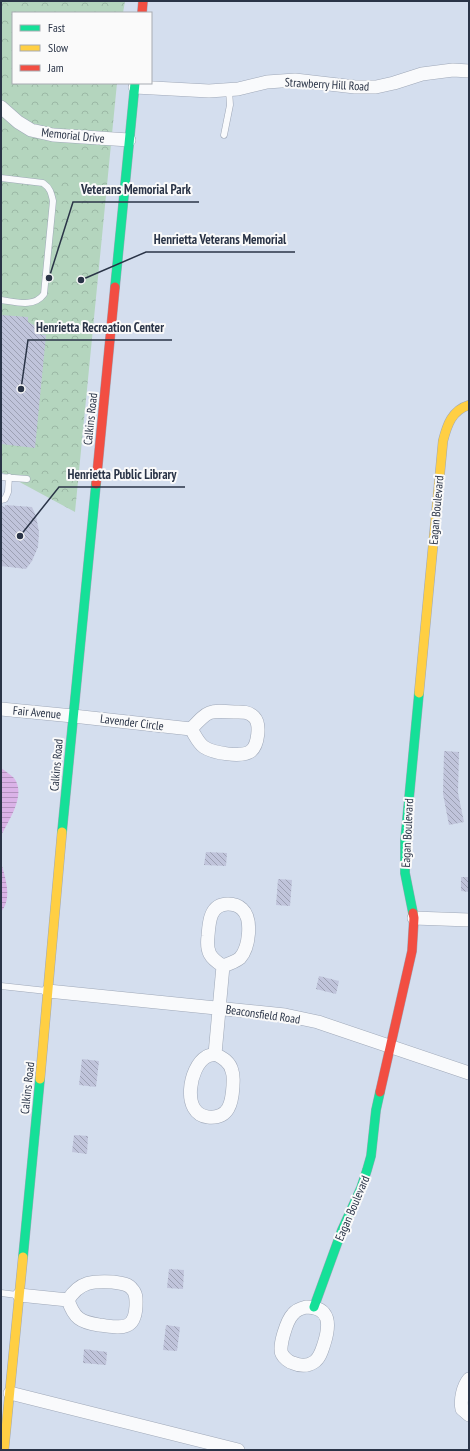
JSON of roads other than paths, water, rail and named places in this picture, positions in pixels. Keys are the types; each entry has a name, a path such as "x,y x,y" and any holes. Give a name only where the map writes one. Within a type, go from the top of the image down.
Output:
{"main road":[{"path":"142,12 143,1"},
{"name":"Calkins Road","path":"4,1450 73,716 135,85"},
{"name":"Eagan Boulevard","path":"314,1307 342,1230 361,1188 371,1156 376,1110 412,951 414,918 405,873 405,841 443,441 445,427 450,418 457,410 469,404"}],"street":[{"name":"Strawberry Hill Road","path":"135,85 209,91 229,90 267,82 295,80 376,87 422,74 453,70 469,71"},
{"name":"Memorial Drive","path":"1,107 18,122 31,130 53,135 129,140"},
{"name":"Fair Avenue","path":"1,709 73,716"},
{"path":"214,710 248,713 258,722 256,744 252,750 246,754 238,755 211,751 202,746 191,729 207,713 214,710"},
{"name":"Lavender Circle","path":"73,716 191,729"},
{"path":"222,904 236,905 243,909 249,921 247,944 240,958 223,966 214,960 207,946 209,920 211,913 222,904"},
{"path":"414,918 469,920"},
{"path":"215,1054 223,966"},
{"name":"Beaconsfield Road","path":"48,991 285,1015 318,1022 469,1073"},
{"path":"215,1054 224,1059 232,1071 233,1099 226,1112 221,1115 207,1117 195,1111 192,1104 191,1097 194,1073 200,1063 207,1056 215,1054"},
{"path":"95,1281 124,1283 132,1288 136,1295 134,1318 128,1326 121,1328 89,1323 79,1319 72,1311 68,1300 72,1293 87,1283 95,1281"},
{"path":"18,1295 68,1300"},
{"path":"314,1307 322,1311 326,1317 328,1325 328,1332 320,1356 315,1362 310,1364 303,1365 292,1363 282,1354 281,1346 288,1323 293,1314 299,1309 314,1307"},
{"path":"469,1379 466,1382 461,1403 462,1409 469,1415"},
{"path":"10,1393 208,1446 238,1450"}],"lane":[{"path":"224,134 230,105 229,90"},
{"path":"1,178 43,183 51,192 53,201 44,294 36,302 29,303 1,300"},
{"path":"1,476 27,479"},
{"path":"1,500 5,499 8,492 9,477"},
{"path":"1,986 48,991"},
{"path":"1,1293 18,1295"}],"place":[{"name":"Veterans Memorial Park","path":"49,278"},
{"name":"Henrietta Veterans Memorial","path":"81,280"},
{"name":"Henrietta Recreation Center","path":"21,389"},
{"name":"Henrietta Public Library","path":"20,536"}]}
